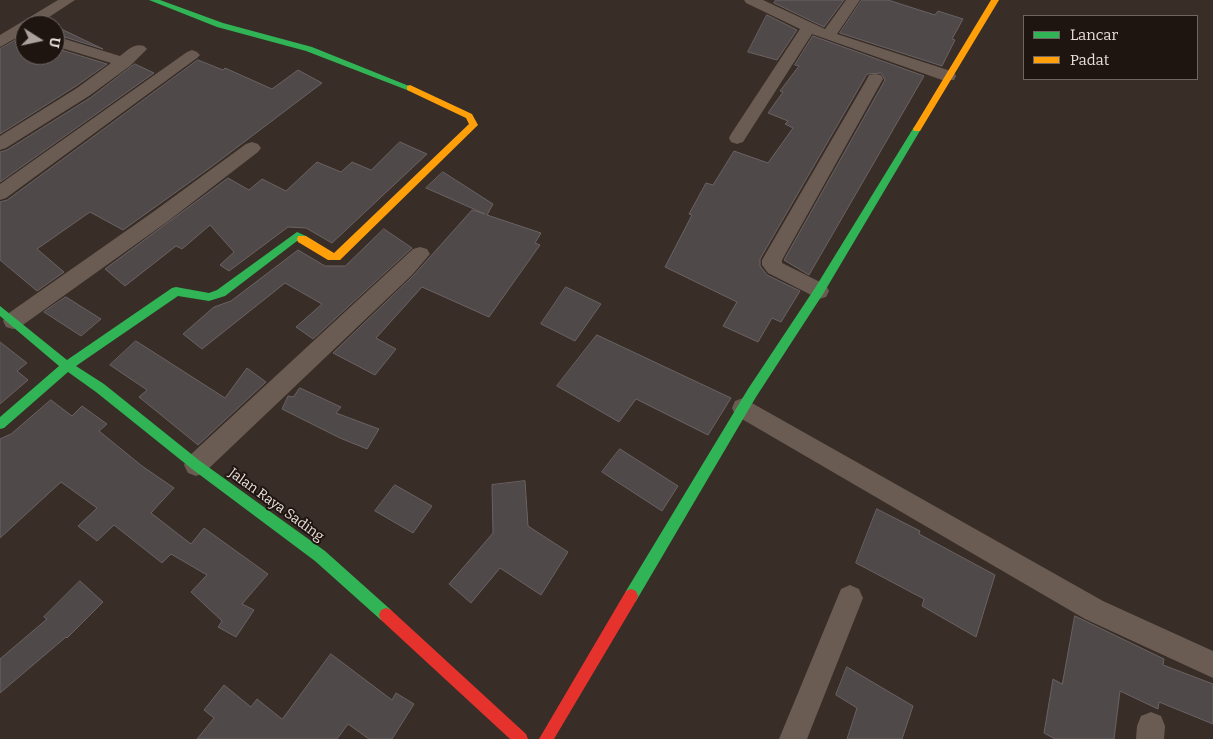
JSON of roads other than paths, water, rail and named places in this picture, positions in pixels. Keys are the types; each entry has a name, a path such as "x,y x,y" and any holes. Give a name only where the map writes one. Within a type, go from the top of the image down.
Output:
{"street":[{"path":"44,15 68,0"},
{"path":"0,424 67,366 176,291 209,297 221,293 297,236 336,258 467,133 474,124 470,116 309,48 220,25 153,0"},
{"path":"828,36 852,0"},
{"path":"546,739 743,408 819,291 995,0"},
{"path":"760,1 808,28 828,36 948,76"},
{"path":"737,138 808,28"},
{"path":"0,42 15,33"},
{"path":"65,44 124,62"},
{"path":"0,144 83,92 139,49"},
{"path":"0,193 192,55"},
{"path":"819,291 775,268 772,265 772,260 875,79"},
{"path":"7,316 160,217 252,148"},
{"path":"196,465 420,254"},
{"name":"Jalan Raya Sading","path":"7,316 67,366 100,388 196,465 320,556 461,682 521,739"},
{"path":"743,408 1094,610 1213,665"},
{"path":"793,739 850,598"}]}
